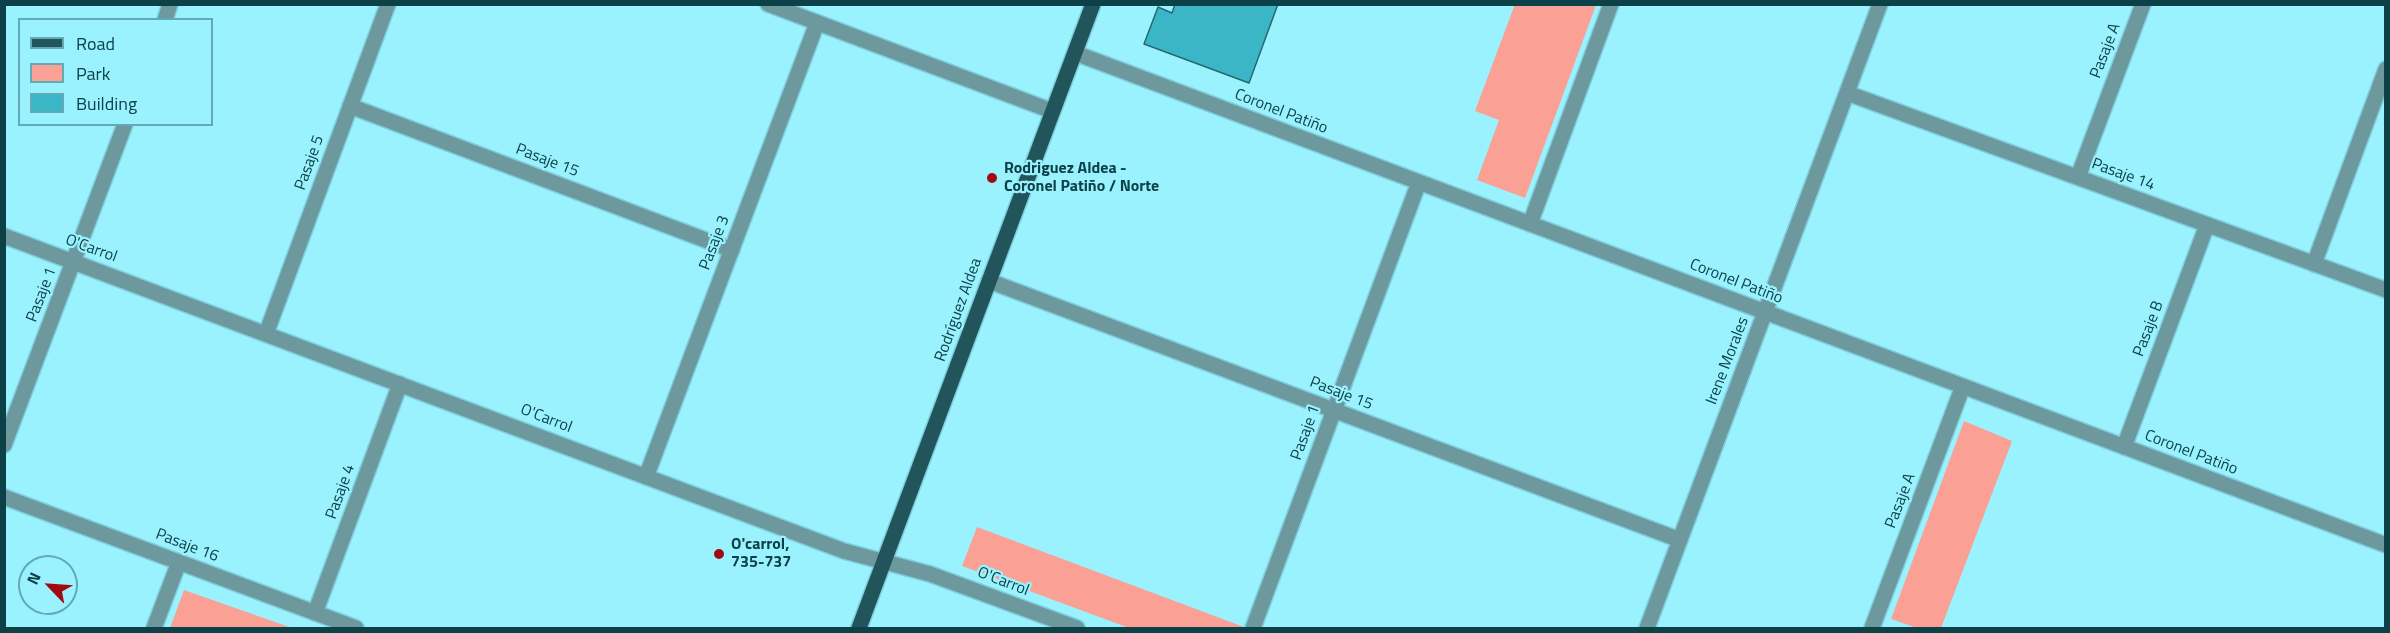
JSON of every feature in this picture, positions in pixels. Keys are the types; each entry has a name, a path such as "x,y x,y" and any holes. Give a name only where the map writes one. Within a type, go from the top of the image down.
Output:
{"main road":[{"name":"Rodríguez Aldea","path":"859,628 1093,4"}],"street":[{"name":"Pasaje 5","path":"266,334 388,4"},
{"path":"768,4 1052,111"},
{"path":"1530,224 1611,4"},
{"name":"Irene Morales","path":"1647,628 1880,4"},
{"name":"Pasaje A","path":"2078,177 2143,4"},
{"name":"Pasaje 3","path":"646,477 817,23"},
{"name":"Coronel Patiño","path":"1075,53 2385,545"},
{"path":"2314,264 2385,69"},
{"name":"Pasaje 14","path":"1847,93 2385,290"},
{"name":"Pasaje 15","path":"351,106 732,250"},
{"name":"Pasaje 1","path":"4,445 124,126"},
{"name":"Pasaje 1","path":"1253,628 1419,182"},
{"name":"Pasaje B","path":"2124,447 2207,225"},
{"name":"O'Carrol","path":"4,236 844,551 930,574 1077,628"},
{"name":"Pasaje 15","path":"989,281 1680,540"},
{"name":"Pasaje 4","path":"315,613 400,384"},
{"name":"Pasaje A","path":"1873,628 1963,386"},
{"name":"Pasaje 16","path":"4,497 356,628"},
{"path":"154,628 179,562"}],"green space":[{"path":"1515,4 1596,5 1525,198 1477,180 1499,120 1475,111"},
{"path":"1964,421 2012,441 1941,628 1917,628 1891,619"},
{"path":"977,527 1244,628 1129,628 962,566"},
{"path":"184,590 292,628 170,628"}],"building":[{"path":"1175,4 1278,4 1249,83 1144,44 1158,7 1172,13"}],"place":[{"name":"Rodriguez Aldea - Coronel Patiño / Norte","path":"992,178"},
{"name":"O'carrol, 735-737","path":"719,554"}]}
